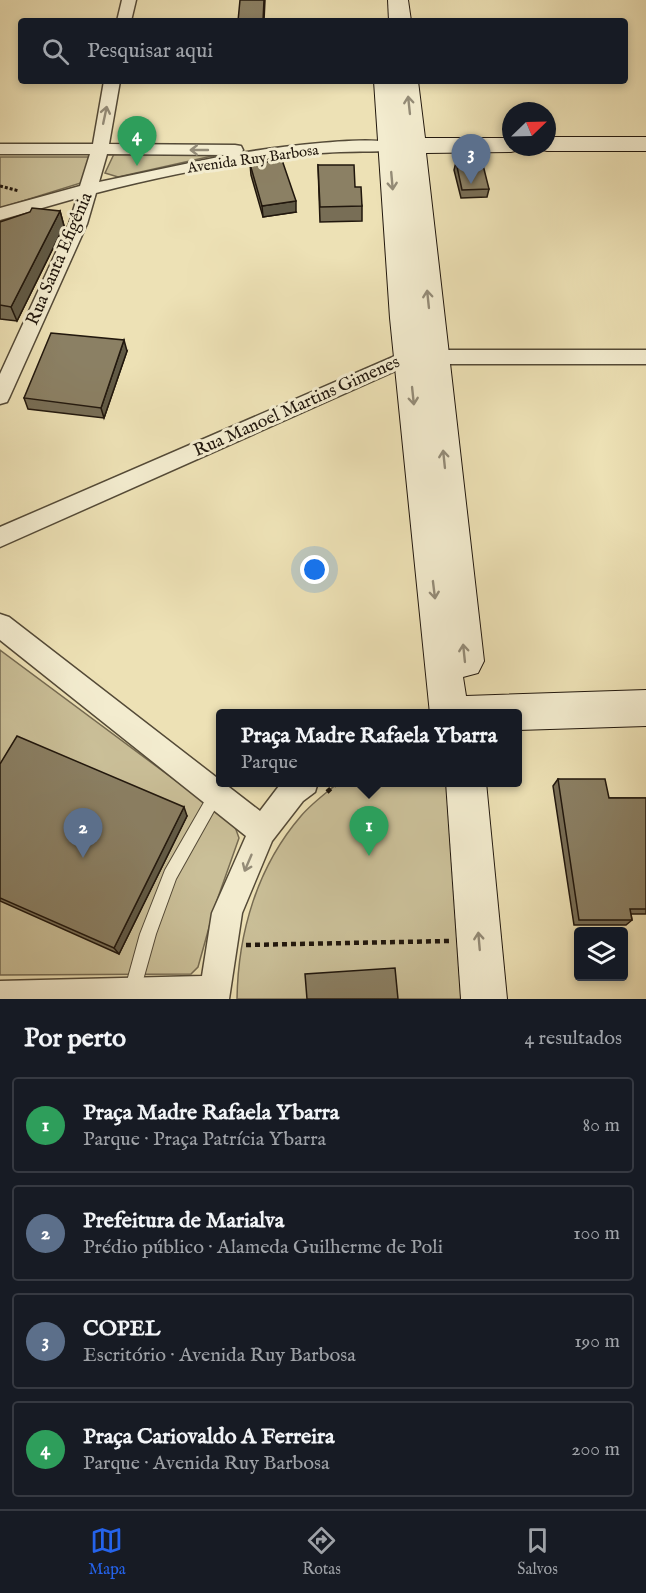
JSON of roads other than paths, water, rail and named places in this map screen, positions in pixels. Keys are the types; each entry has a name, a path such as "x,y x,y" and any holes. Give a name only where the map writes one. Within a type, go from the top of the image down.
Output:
{"street":[{"path":"125,18 129,0"},
{"path":"380,0 381,18"},
{"path":"398,0 400,18"},
{"name":"Rua Santa Efigênia","path":"0,396 78,224 91,188 111,84"},
{"path":"386,84 401,146 438,523 461,709"},
{"path":"401,146 407,84"},
{"path":"556,144 646,144"},
{"name":"Avenida Ruy Barbosa","path":"0,214 91,188 299,150 502,145"},
{"path":"0,149 299,150"},
{"name":"Rua Manoel Martins Gimenes","path":"0,537 421,358 646,357"},
{"path":"0,625 262,831"},
{"path":"522,711 646,708"},
{"path":"522,730 646,727"},
{"path":"466,787 484,999"},
{"path":"0,996 132,992 213,995 227,913 262,831 293,790 315,788"}],"lane":[{"path":"132,992 148,934 170,875 216,795"}],"place":[{"name":"Praça Cariovaldo A Ferreira","path":"137,166"},
{"name":"COPEL","path":"471,184"},
{"name":"Praça Madre Rafaela Ybarra","path":"369,856"},
{"name":"Prefeitura de Marialva","path":"83,858"}]}
